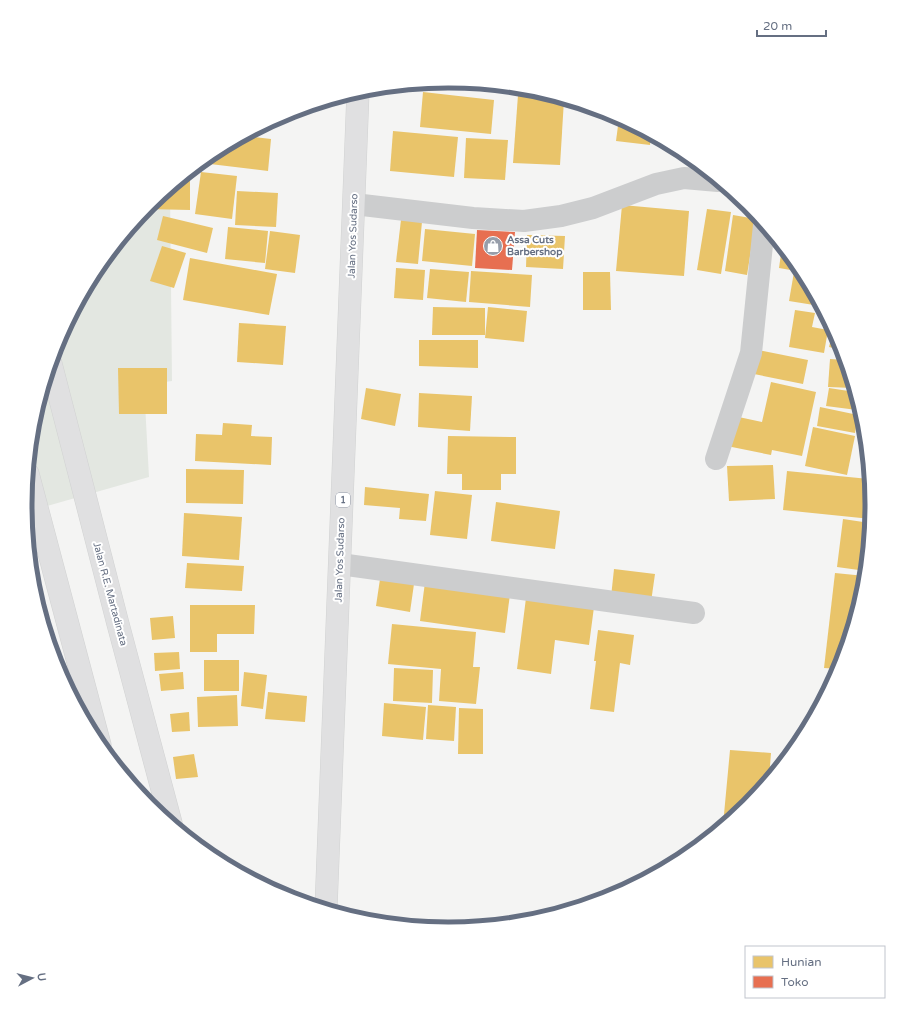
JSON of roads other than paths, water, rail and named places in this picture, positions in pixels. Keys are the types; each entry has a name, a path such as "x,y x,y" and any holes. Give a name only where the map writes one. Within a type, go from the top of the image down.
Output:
{"highway":[{"name":"Jalan Yos Sudarso","path":"326,902 358,99"},
{"name":"Jalan R.E. Martadinata","path":"53,373 168,813"},
{"path":"33,491 94,723"}],"street":[{"path":"354,204 473,218 524,221 561,216 593,208 656,184 684,178 708,180"},
{"path":"716,459 751,353 763,232"},
{"path":"340,564 694,613"}],"place":[{"name":"Assa Cuts Barbershop","path":"493,246"}]}
